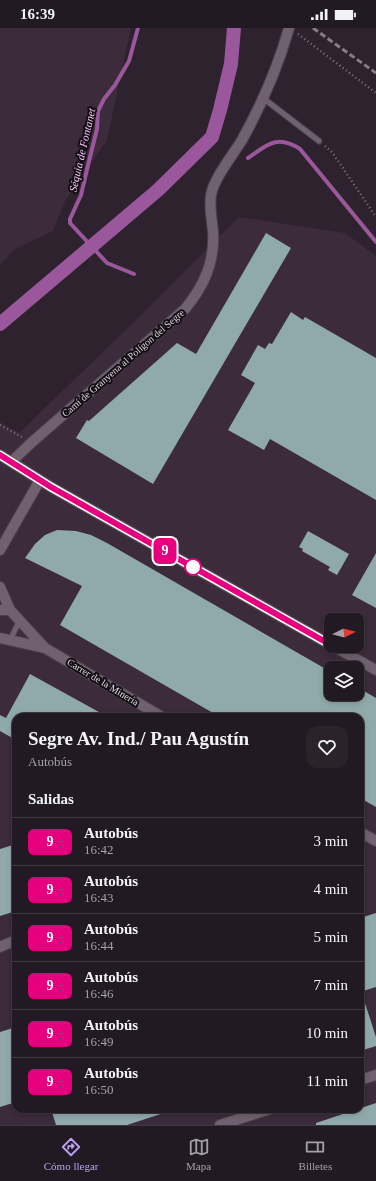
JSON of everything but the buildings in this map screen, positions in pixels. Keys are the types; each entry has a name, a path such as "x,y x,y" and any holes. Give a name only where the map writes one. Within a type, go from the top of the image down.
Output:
{"street":[{"name":"Camí de Granyena al Polígon del Segre","path":"11,462 185,309 194,298 206,275 213,250 211,204 213,189 242,139 262,98 278,63 289,28"},
{"path":"0,455 40,480 324,640"},
{"path":"0,550 40,480"},
{"name":"Carrer de la Mineria","path":"0,586 5,610 20,620 45,648"},
{"name":"Carrer de la Mineria","path":"0,638 45,648 155,713"},
{"path":"346,653 376,670"},
{"path":"364,834 376,841"},
{"path":"364,1079 376,1075"},
{"path":"220,1125 258,1113"}],"lane":[{"path":"262,98 318,141"},
{"path":"10,640 20,620"}],"path":[{"path":"289,28 376,93"},
{"path":"318,141 332,152 376,217"},
{"path":"0,425 31,443"}],"shaded area":[{"path":"0,28 131,28 107,140 65,201 53,231 15,249 0,265"},
{"path":"239,217 345,233 376,256 376,1125 0,1125 0,422 19,433 140,316"}],"waterway":[{"name":"Séquia de Fontanet","path":"134,274 107,263 70,223 70,219 81,195 97,129 98,111 104,99 115,85 129,61 138,28"},
{"path":"0,324 158,190 212,137 231,64 234,28"},
{"name":"Séquia de Fontanet","path":"248,158 272,143 285,142 300,149 376,242"}],"railway":[{"path":"313,28 376,73"}],"bus line":[{"name":"9","path":"0,455 51,487 324,641"}]}
